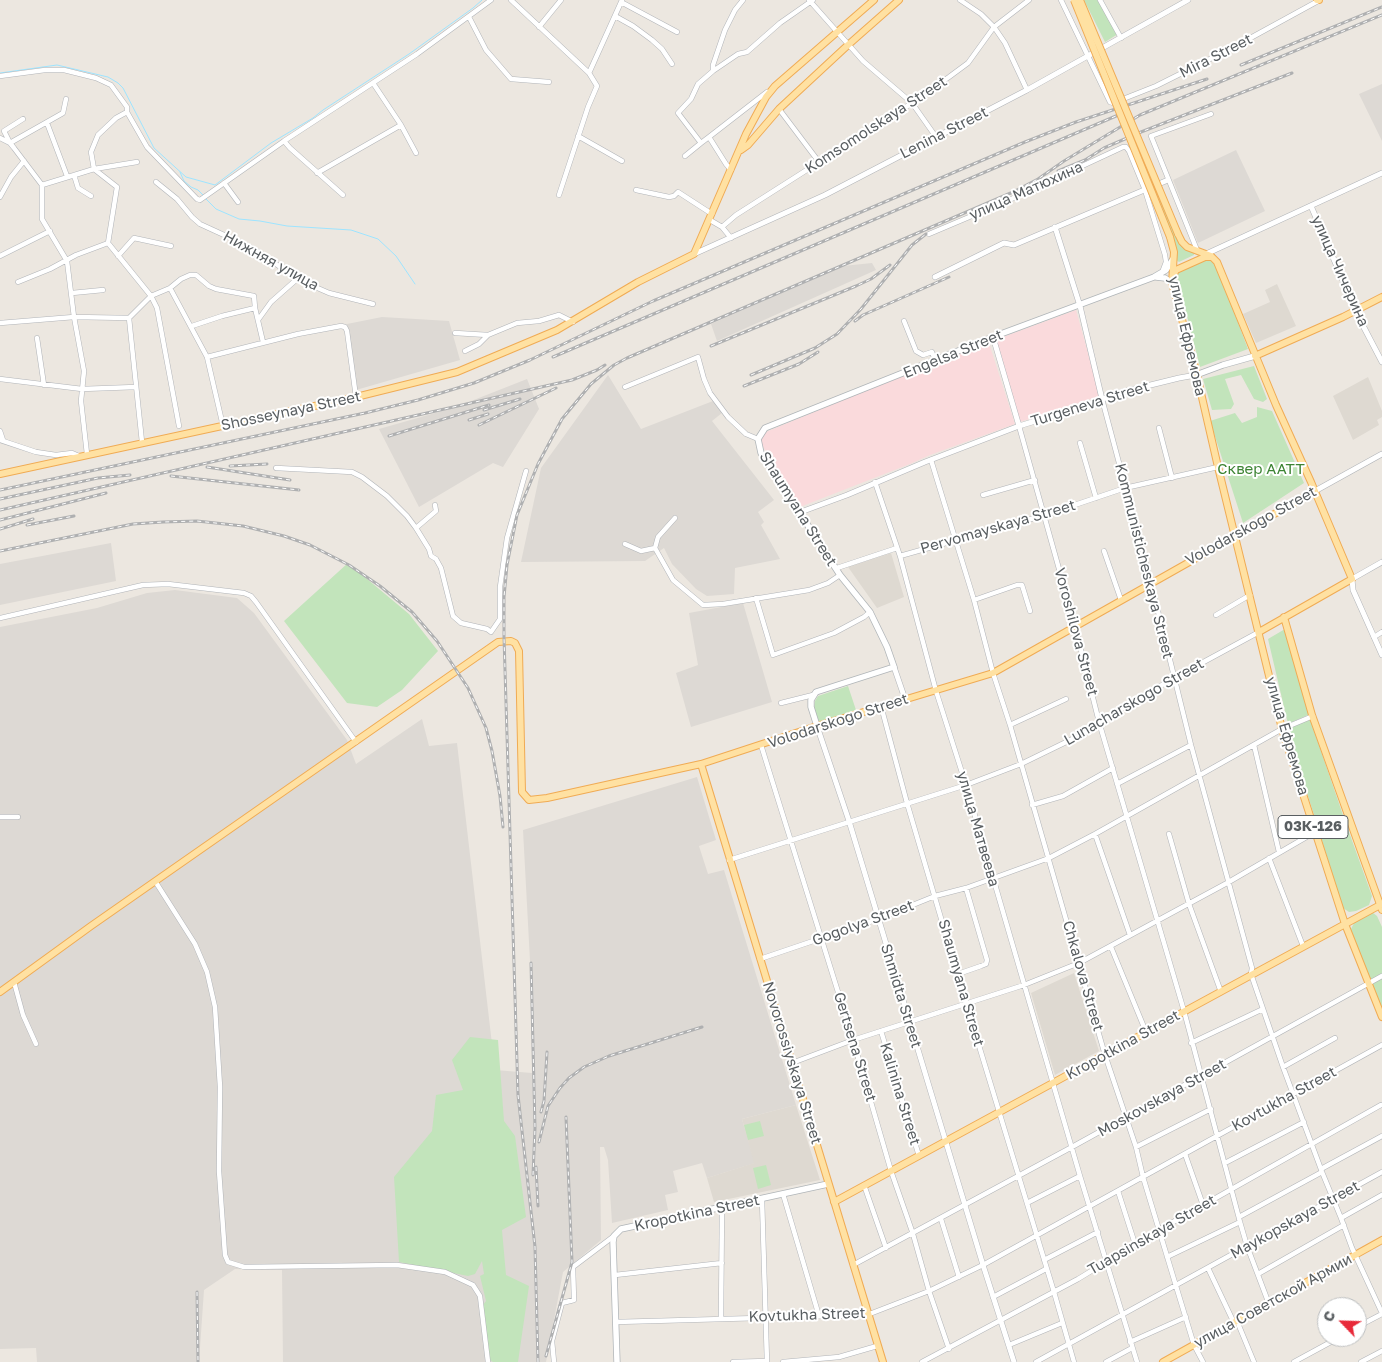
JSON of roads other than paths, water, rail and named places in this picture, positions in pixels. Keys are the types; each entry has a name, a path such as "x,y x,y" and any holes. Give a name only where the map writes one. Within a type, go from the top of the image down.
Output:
{"main road":[{"path":"694,254 759,108 775,86 874,0"},
{"path":"740,150 748,145 780,109 899,0"},
{"name":"улица Ефремова","path":"1074,0 1170,238 1173,248 1172,282 1282,729 1345,924 1382,1017"},
{"path":"1080,0 1182,242 1187,247 1216,260 1255,356 1352,579"},
{"name":"Shosseynaya Street","path":"0,474 356,397 457,372 557,330 638,282 694,254"},
{"path":"1154,277 1165,278 1172,282 1176,270 1207,257 1216,260"},
{"path":"1154,277 1166,270 1173,259"},
{"name":"Engelsa Street","path":"758,439 765,428 935,360 1154,277"},
{"name":"Turgeneva Street","path":"1196,375 1255,356 1356,310 1382,296"},
{"name":"Shaumyana Street","path":"758,439 761,453 798,513 806,521 840,575 870,612 887,647 894,667"},
{"name":"Volodarskogo Street","path":"498,642 512,641 519,651 522,792 529,800 540,799 700,764 881,706 993,673 1315,491"},
{"name":"Lunacharskogo Street","path":"1259,632 1352,579"},
{"name":"улица Ефремова","path":"1284,617 1313,716 1381,906"},
{"path":"0,992 67,942 498,642"},
{"path":"813,695 826,688 894,667"},
{"name":"Shmidta Street","path":"813,695 811,707 817,726"},
{"name":"Novorossiyskaya Street","path":"700,764 882,1362"},
{"name":"Kropotkina Street","path":"834,1202 1106,1055 1251,974 1381,906"},
{"name":"Kropotkina Street","path":"614,1236 621,1229 828,1184"},
{"path":"614,1236 617,1362"},
{"name":"улица Советской Армии","path":"1163,1362 1382,1240"}],"street":[{"path":"0,76 45,70 64,70 96,78 114,88 127,107 127,112 147,147 197,199 201,199 284,141 373,83 491,0"},
{"path":"511,0 589,73 597,86 559,195"},
{"path":"539,27 562,0"},
{"path":"713,71 713,65 725,30 735,10 743,0"},
{"path":"960,0 981,14 994,27 1005,43 1027,90"},
{"name":"Komsomolskaya Street","path":"722,227 766,194 912,103 968,63 994,27 1029,0"},
{"path":"1061,0 1089,57"},
{"path":"1100,0 1121,38"},
{"name":"Lenina Street","path":"694,254 825,195 1089,57 1188,0"},
{"name":"Mira Street","path":"1089,57 1110,102 1115,103 1244,42 1318,0"},
{"path":"589,73 622,1 634,10 677,32"},
{"path":"701,143 678,113 691,100 698,84 738,54 747,52 780,23 811,1 836,33 863,62 912,103 936,137"},
{"path":"615,16 652,40 662,49 672,64"},
{"path":"469,17 486,50 512,79 549,82"},
{"path":"685,156 782,80"},
{"path":"373,83 416,153"},
{"path":"10,143 63,114 66,98"},
{"path":"780,109 819,162"},
{"path":"127,112 116,118 98,135 91,152 94,169 117,187 108,243 151,296 157,308 179,426"},
{"path":"1211,114 1152,136 1195,247 1204,253 1219,249 1382,173"},
{"path":"23,119 4,131 10,143 42,185 42,219 67,261 74,317 84,371 82,389 87,454"},
{"path":"47,123 67,176"},
{"path":"317,173 400,125"},
{"path":"578,136 622,161"},
{"path":"709,137 731,170"},
{"path":"0,138 10,143"},
{"path":"284,141 343,195"},
{"name":"улица Матюхина","path":"929,234 1007,201 1123,147 1129,150 1146,190"},
{"path":"0,197 11,177 24,161"},
{"path":"42,185 94,169 137,162"},
{"path":"74,175 78,188 91,196"},
{"path":"935,276 1004,243 1014,245 1168,180"},
{"name":"Нижняя улица","path":"156,182 177,199 200,224 248,246 297,279 329,294 373,304"},
{"path":"224,183 238,202"},
{"path":"636,190 669,197 674,196 678,192 711,217 731,238"},
{"name":"улица Ефремова","path":"1146,190 1166,260 1164,269 1154,277"},
{"name":"улица Чичерина","path":"1311,206 1356,310 1382,362"},
{"name":"Kommunisticheskaya Street","path":"1056,227 1080,306 1191,745 1227,883 1252,968 1251,974 1282,1067 1294,1093 1355,1256 1382,1314"},
{"path":"0,256 50,231"},
{"path":"1190,234 1198,248 1207,251 1219,249"},
{"path":"118,256 134,238 171,246"},
{"path":"18,282 67,261 76,255 108,243"},
{"path":"1216,260 1219,249"},
{"path":"0,323 74,317 129,318 151,296 170,288 181,279 190,275 196,276 216,289 254,296 263,342"},
{"path":"258,320 271,302 297,279"},
{"path":"170,288 207,357 223,426"},
{"path":"72,293 102,290"},
{"path":"192,326 255,308"},
{"path":"465,352 479,344 488,335 517,323 539,321 559,315 573,322"},
{"path":"129,318 142,442"},
{"path":"904,321 916,351 923,355 932,352 935,360"},
{"path":"207,357 263,342 341,326 346,331 356,397"},
{"path":"455,333 488,335"},
{"path":"37,338 44,385"},
{"name":"Voroshilova Street","path":"993,338 1035,480 1099,722 1114,768 1125,817 1158,920 1184,1011 1191,1043 1233,1188 1247,1246 1269,1304"},
{"name":"Shaumyana Street","path":"625,387 698,357 700,358 704,379 710,393 728,418 746,434 758,439"},
{"name":"Turgeneva Street","path":"798,513 1019,426 1118,393 1196,375"},
{"path":"0,379 82,389 87,387 136,386"},
{"path":"1158,428 1172,478"},
{"path":"0,431 2,440 36,452 56,455 72,453 79,456"},
{"name":"Pervomayskaya Street","path":"1080,443 1096,498"},
{"name":"Volodarskogo Street","path":"1315,491 1382,454"},
{"name":"Chkalova Street","path":"931,460 974,600 993,673 1010,725 1106,1055 1136,1147 1158,1230 1194,1345 1203,1362"},
{"name":"Pervomayskaya Street","path":"900,556 1044,515 1125,488 1218,467"},
{"path":"276,468 352,472 387,496 407,516 429,548 431,556 436,559 451,609 456,619 461,623 491,632 498,642"},
{"path":"491,632 500,619 501,579 507,538 526,471"},
{"path":"983,495 1035,480"},
{"name":"улица Матвеева","path":"875,482 900,556 936,691 966,785 1080,1176 1137,1362"},
{"path":"416,528 436,511 435,505"},
{"path":"675,518 658,537 655,548 673,580 703,605 723,604 812,589 828,583 840,575"},
{"path":"625,544 641,551 655,548"},
{"path":"837,568 897,548"},
{"path":"1104,551 1121,600"},
{"name":"Lunacharskogo Street","path":"1352,579 1382,562"},
{"path":"1352,579 1353,590 1382,655"},
{"path":"0,618 143,585 168,584 244,593 251,596 256,602 356,742"},
{"path":"974,600 1022,585 1030,611"},
{"path":"1216,615 1250,595"},
{"path":"756,598 773,655 834,633 870,612"},
{"name":"Lunacharskogo Street","path":"729,860 907,802 966,785 1021,764 1095,728 1099,722 1174,678 1259,632"},
{"path":"1374,636 1382,632"},
{"name":"Shaumyana Street","path":"894,667 905,699"},
{"path":"781,703 813,695"},
{"path":"1010,725 1066,698"},
{"name":"Shaumyana Street","path":"881,706 966,1003 1074,1362"},
{"name":"Gogolya Street","path":"760,958 878,920 935,896 966,888 1049,858 1282,729 1313,716"},
{"name":"Shmidta Street","path":"817,726 849,821 1014,1362"},
{"name":"Gertsena Street","path":"761,745 822,938 891,1171 913,1234 948,1348"},
{"path":"1117,784 1191,745"},
{"path":"1254,745 1279,852"},
{"path":"1032,805 1063,796 1114,768"},
{"path":"0,817 18,817"},
{"name":"Kalinina Street","path":"792,1062 853,1040 1024,985 1079,963 1227,883 1314,832 1349,818"},
{"path":"1095,834 1130,935"},
{"path":"1169,834 1189,904 1221,992"},
{"path":"1269,858 1303,946"},
{"path":"156,881 195,944 207,972 215,1008 220,1087 219,1170 225,1255 228,1262 244,1267 397,1265 445,1272 473,1284 480,1296 488,1362"},
{"path":"958,974 986,964 966,888"},
{"path":"1111,947 1146,1032"},
{"name":"Moskovskaya Street","path":"853,1265 1072,1148 1382,976"},
{"path":"14,982 23,1015 36,1044"},
{"path":"1191,1043 1263,1009"},
{"name":"Kalinina Street","path":"881,1031 919,1156"},
{"path":"1282,1067 1335,1038"},
{"name":"Kovtukha Street","path":"616,1322 867,1315 929,1291 983,1265 1382,1045"},
{"name":"Tuapsinskaya Street","path":"922,1362 1054,1292 1158,1230 1381,1105"},
{"path":"1136,1147 1211,1109"},
{"path":"1225,1163 1304,1122"},
{"path":"1167,1257 1240,1220 1382,1136"},
{"path":"1185,1154 1203,1205"},
{"name":"Maykopskaya Street","path":"1036,1362 1382,1172"},
{"path":"1026,1203 1080,1176"},
{"path":"864,1186 886,1248"},
{"path":"1118,1191 1135,1244"},
{"path":"783,1194 819,1316"},
{"path":"1342,1218 1382,1195"},
{"path":"733,1362 767,1362 762,1199"},
{"path":"721,1319 722,1207"},
{"path":"941,1218 959,1277"},
{"path":"1258,1274 1344,1225"},
{"path":"1044,1260 1098,1232"},
{"path":"554,1362 552,1341 562,1303 574,1300 573,1266 614,1236"},
{"path":"615,1275 722,1263"},
{"path":"1208,1268 1254,1362"},
{"path":"993,1297 1046,1270"},
{"path":"1367,1322 1382,1314"},
{"path":"1130,1342 1186,1318"},
{"path":"1009,1345 1062,1323"},
{"path":"783,1362 839,1357 877,1346"},
{"path":"1294,1362 1322,1347"},
{"path":"1106,1362 1132,1348"},
{"path":"1361,1362 1382,1351"}],"waterway":[{"path":"0,73 57,65 108,77 123,88 154,148 186,177 215,185 271,143 313,118 409,54 482,0"},
{"path":"180,172 184,181 203,195"},
{"path":"205,198 216,209 239,219 287,226 351,230 378,239 396,256 415,284"}],"railway":[{"path":"1241,65 1382,7"},
{"path":"538,1362 535,1247 518,1095 504,597 507,565 517,515 538,464 562,419 591,384 614,365 627,358 1013,192 1038,179 1140,115 1382,15"},
{"path":"1058,171 1085,160 1104,148 1141,132 1292,73"},
{"path":"0,490 365,413 418,400 474,383 530,360 653,301 1025,142 1076,122 1207,79"},
{"path":"553,357 1123,113"},
{"path":"751,375 815,348 837,334 861,309 912,245 926,234"},
{"path":"711,346 856,286 871,279 890,265"},
{"path":"855,321 863,315 949,277"},
{"path":"744,386 799,364 818,352"},
{"path":"0,510 572,380 605,365"},
{"path":"479,425 556,388"},
{"path":"484,410 520,399"},
{"path":"389,436 489,405"},
{"path":"469,420 488,414"},
{"path":"230,466 267,464"},
{"path":"207,467 290,480"},
{"path":"0,499 98,478 130,475"},
{"path":"171,476 299,490"},
{"path":"0,520 106,493"},
{"path":"27,525 74,516"},
{"path":"0,529 33,519"},
{"path":"0,551 133,524 197,521 243,526 284,536 310,545 349,565 380,586 412,612 437,641 468,688 486,728 492,751 503,827"},
{"path":"531,963 535,1128 533,1175"},
{"path":"539,1142 548,1106 569,1078 584,1067 609,1056 702,1027"},
{"path":"541,1112 544,1101 547,1052"},
{"path":"546,1356 572,1262 566,1117"},
{"path":"536,1167 538,1206"},
{"path":"197,1292 198,1362"}],"park label":[{"name":"Сквер ААТТ","path":"1261,469"}]}
